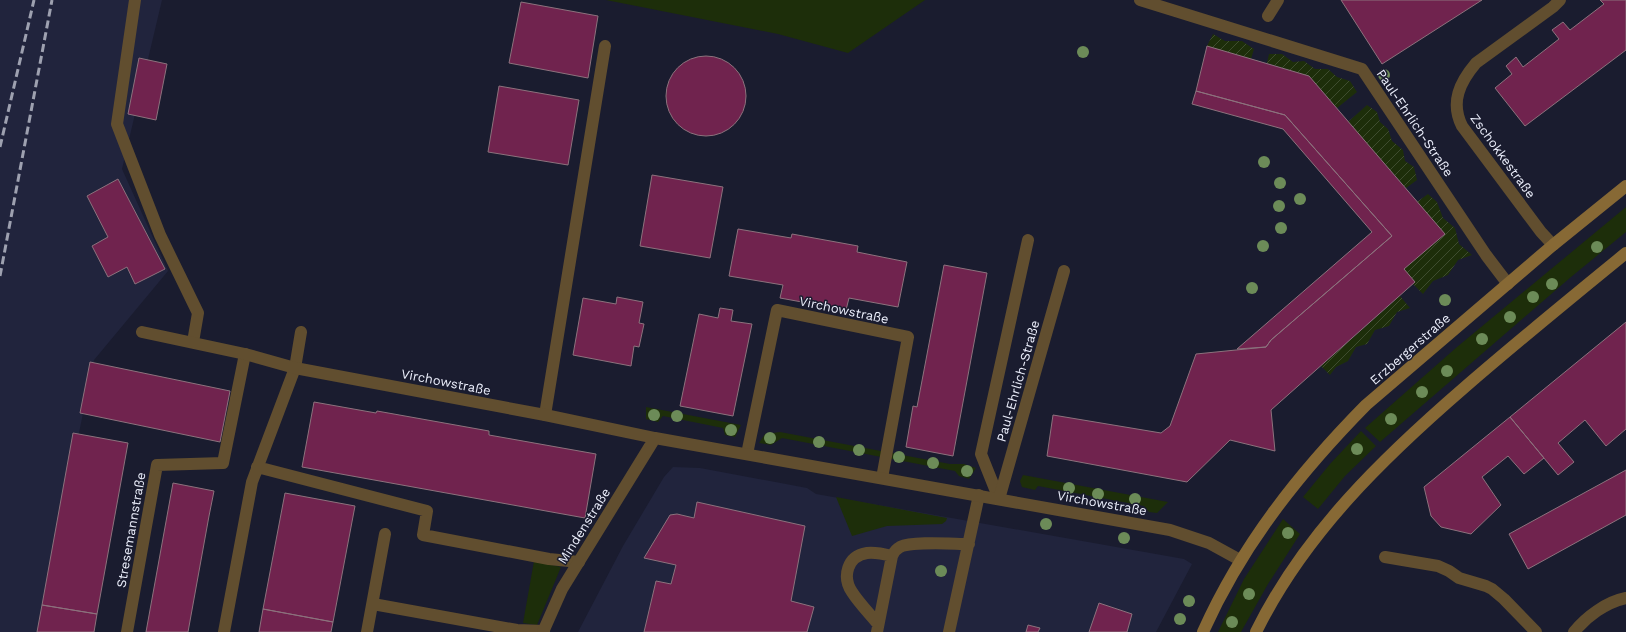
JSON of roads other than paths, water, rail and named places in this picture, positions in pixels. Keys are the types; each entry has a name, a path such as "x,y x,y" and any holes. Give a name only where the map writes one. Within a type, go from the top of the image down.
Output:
{"street":[{"path":"135,0 117,124 160,235 198,313 193,342"},
{"name":"Paul-Ehrlich-Straße","path":"1140,0 1362,69 1486,255 1508,284"},
{"path":"1268,16 1278,0"},
{"name":"Zschokkestraße","path":"1553,245 1541,232 1462,126 1458,119 1457,106 1461,83 1476,64 1553,7 1560,0"},
{"path":"545,415 605,46"},
{"name":"Erzbergerstraße","path":"1202,632 1240,560 1284,498 1344,428 1366,406 1553,245 1626,186"},
{"path":"1000,499 981,454 1028,240"},
{"path":"1256,632 1288,577 1323,527 1361,484 1400,445 1509,348 1626,253"},
{"name":"Paul-Ehrlich-Straße","path":"1000,499 1064,271"},
{"name":"Virchowstraße","path":"747,454 777,310 908,337 882,478"},
{"name":"Virchowstraße","path":"142,332 245,354 295,368 545,415 655,438 1170,530 1209,543 1240,560"},
{"path":"224,632 252,482 295,368 301,332"},
{"name":"Stresemannstraße","path":"127,632 157,465 224,463 245,354"},
{"name":"Mindenstraße","path":"544,631 557,598 655,438"},
{"path":"257,467 427,511 423,535 549,559 579,562"},
{"path":"949,632 979,495"},
{"path":"368,632 386,534"},
{"path":"877,628 892,556 897,549 904,546 969,544"},
{"path":"877,628 852,593 848,582 847,570 855,558 865,553 874,552 892,556"},
{"path":"1385,557 1438,566 1459,578 1492,589 1536,632"},
{"path":"1574,632 1582,622 1601,608 1626,598"},
{"path":"373,604 516,630 544,631"}],"railway":[{"path":"0,147 34,0"},
{"path":"0,276 52,0"}]}
